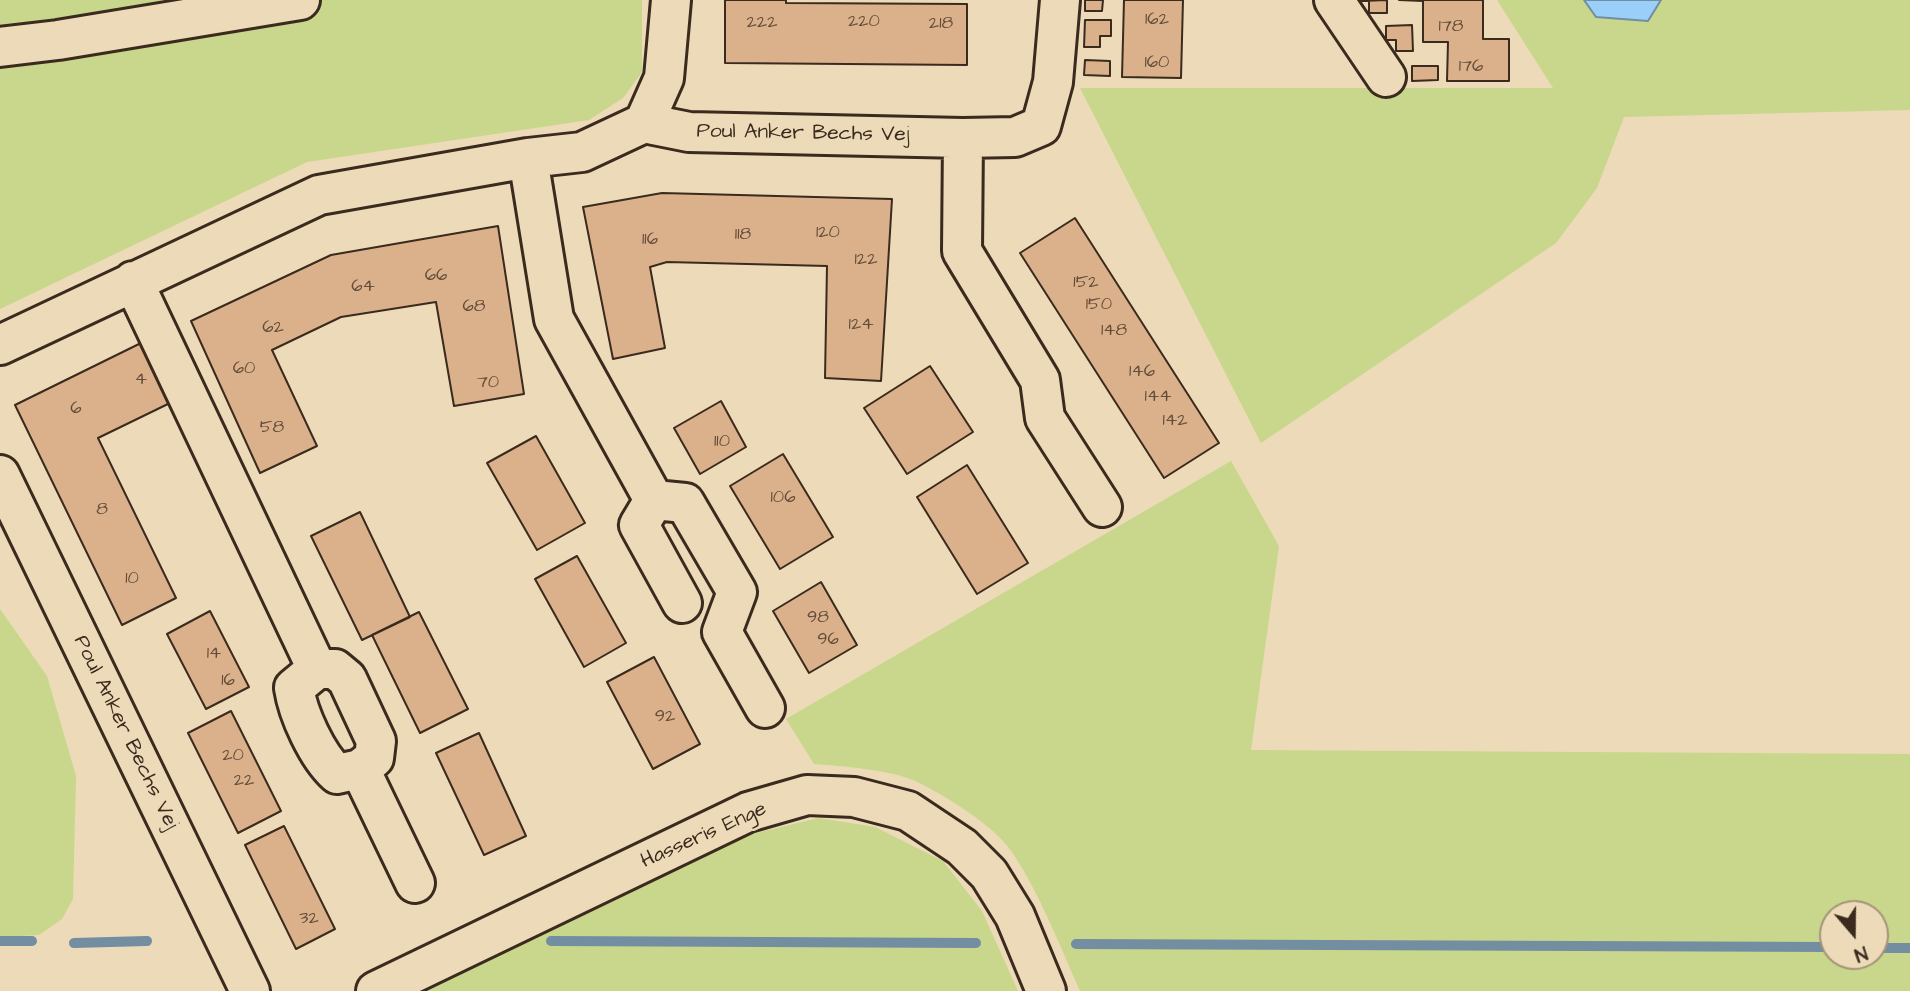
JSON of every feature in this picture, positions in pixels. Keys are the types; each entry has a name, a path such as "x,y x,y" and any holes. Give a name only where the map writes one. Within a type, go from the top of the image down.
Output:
{"street":[{"path":"0,47 300,0"},
{"path":"0,345 319,195 528,158 582,152 644,123 664,78 671,0"},
{"name":"Poul Anker Bechs Vej","path":"644,123 689,132 1015,137 1041,126 1053,82 1060,0"},
{"path":"1334,0 1386,77"},
{"path":"963,138 962,251 1040,380 1045,418 1102,507"},
{"path":"528,158 554,319 654,500"},
{"path":"133,281 317,670"},
{"name":"Poul Anker Bechs Vej","path":"0,475 250,991"},
{"path":"654,500 639,525 682,603"},
{"path":"654,500 685,503 737,592 722,632 765,708"},
{"path":"335,669 346,680 376,741 374,758 360,769 337,774 326,764 297,703 294,688 317,670 335,669"},
{"path":"360,769 415,883"},
{"name":"Hasseris Enge","path":"376,991 748,812 807,795 854,797 908,811 962,848 989,874 1015,916 1045,991"}],"green space":[{"path":"0,0 642,0 642,72 623,98 589,120 307,162 0,309"},
{"path":"1497,0 1910,0 1910,110 1624,117 1597,188 1556,243 1261,443 1080,88 1553,88"},
{"path":"1231,461 1279,546 1251,750 1910,754 1910,991 1080,991 1031,885 1012,852 993,831 939,793 913,780 878,771 814,764 786,719"},
{"path":"0,609 47,676 76,776 73,899 62,919 39,935 0,937"},
{"path":"819,818 875,827 943,861 982,911 1018,991 424,991 752,834"}],"water":[{"path":"1584,0 1661,0 1648,21 1596,17"}],"building":[{"path":"725,0 967,4 967,65 725,63"},
{"path":"1085,0 1103,0 1102,11 1085,11"},
{"path":"1124,0 1183,0 1181,78 1122,77"},
{"path":"1387,0 1387,13 1369,13 1369,1 1361,1"},
{"path":"1399,0 1483,0 1483,39 1509,39 1509,81 1447,81 1448,42 1423,42 1423,1"},
{"path":"1085,20 1111,20 1111,36 1100,36 1100,47 1084,47"},
{"path":"1412,25 1413,51 1396,51 1396,40 1386,40 1386,26"},
{"path":"1085,60 1110,61 1110,76 1084,75"},
{"path":"1412,66 1438,66 1438,80 1412,81"},
{"path":"662,193 892,199 881,381 825,378 827,266 667,262 650,267 665,348 613,359 583,207"},
{"path":"1075,218 1219,443 1164,478 1020,253"},
{"path":"498,226 524,394 454,406 436,302 341,317 272,350 317,446 260,473 191,321 331,255"},
{"path":"141,343 170,403 98,438 176,598 122,625 15,405"},
{"path":"930,366 973,432 907,474 864,408"},
{"path":"721,401 746,447 700,474 674,428"},
{"path":"536,436 585,523 537,550 487,463"},
{"path":"783,454 833,537 780,569 730,486"},
{"path":"967,465 1028,563 977,594 917,497"},
{"path":"360,512 410,617 362,640 311,536"},
{"path":"577,556 626,643 584,667 535,579"},
{"path":"821,582 857,645 809,673 773,611"},
{"path":"210,611 249,687 206,709 167,634"},
{"path":"419,612 468,709 420,733 372,635"},
{"path":"654,657 700,744 653,769 607,682"},
{"path":"231,711 281,811 238,833 188,733"},
{"path":"479,733 526,836 484,855 436,753"},
{"path":"284,826 335,929 296,949 245,845"}],"waterway":[{"path":"0,941 32,941"},
{"path":"74,943 147,941"},
{"path":"551,941 976,943"},
{"path":"1076,944 1819,947"},
{"path":"1889,948 1910,948"}]}
